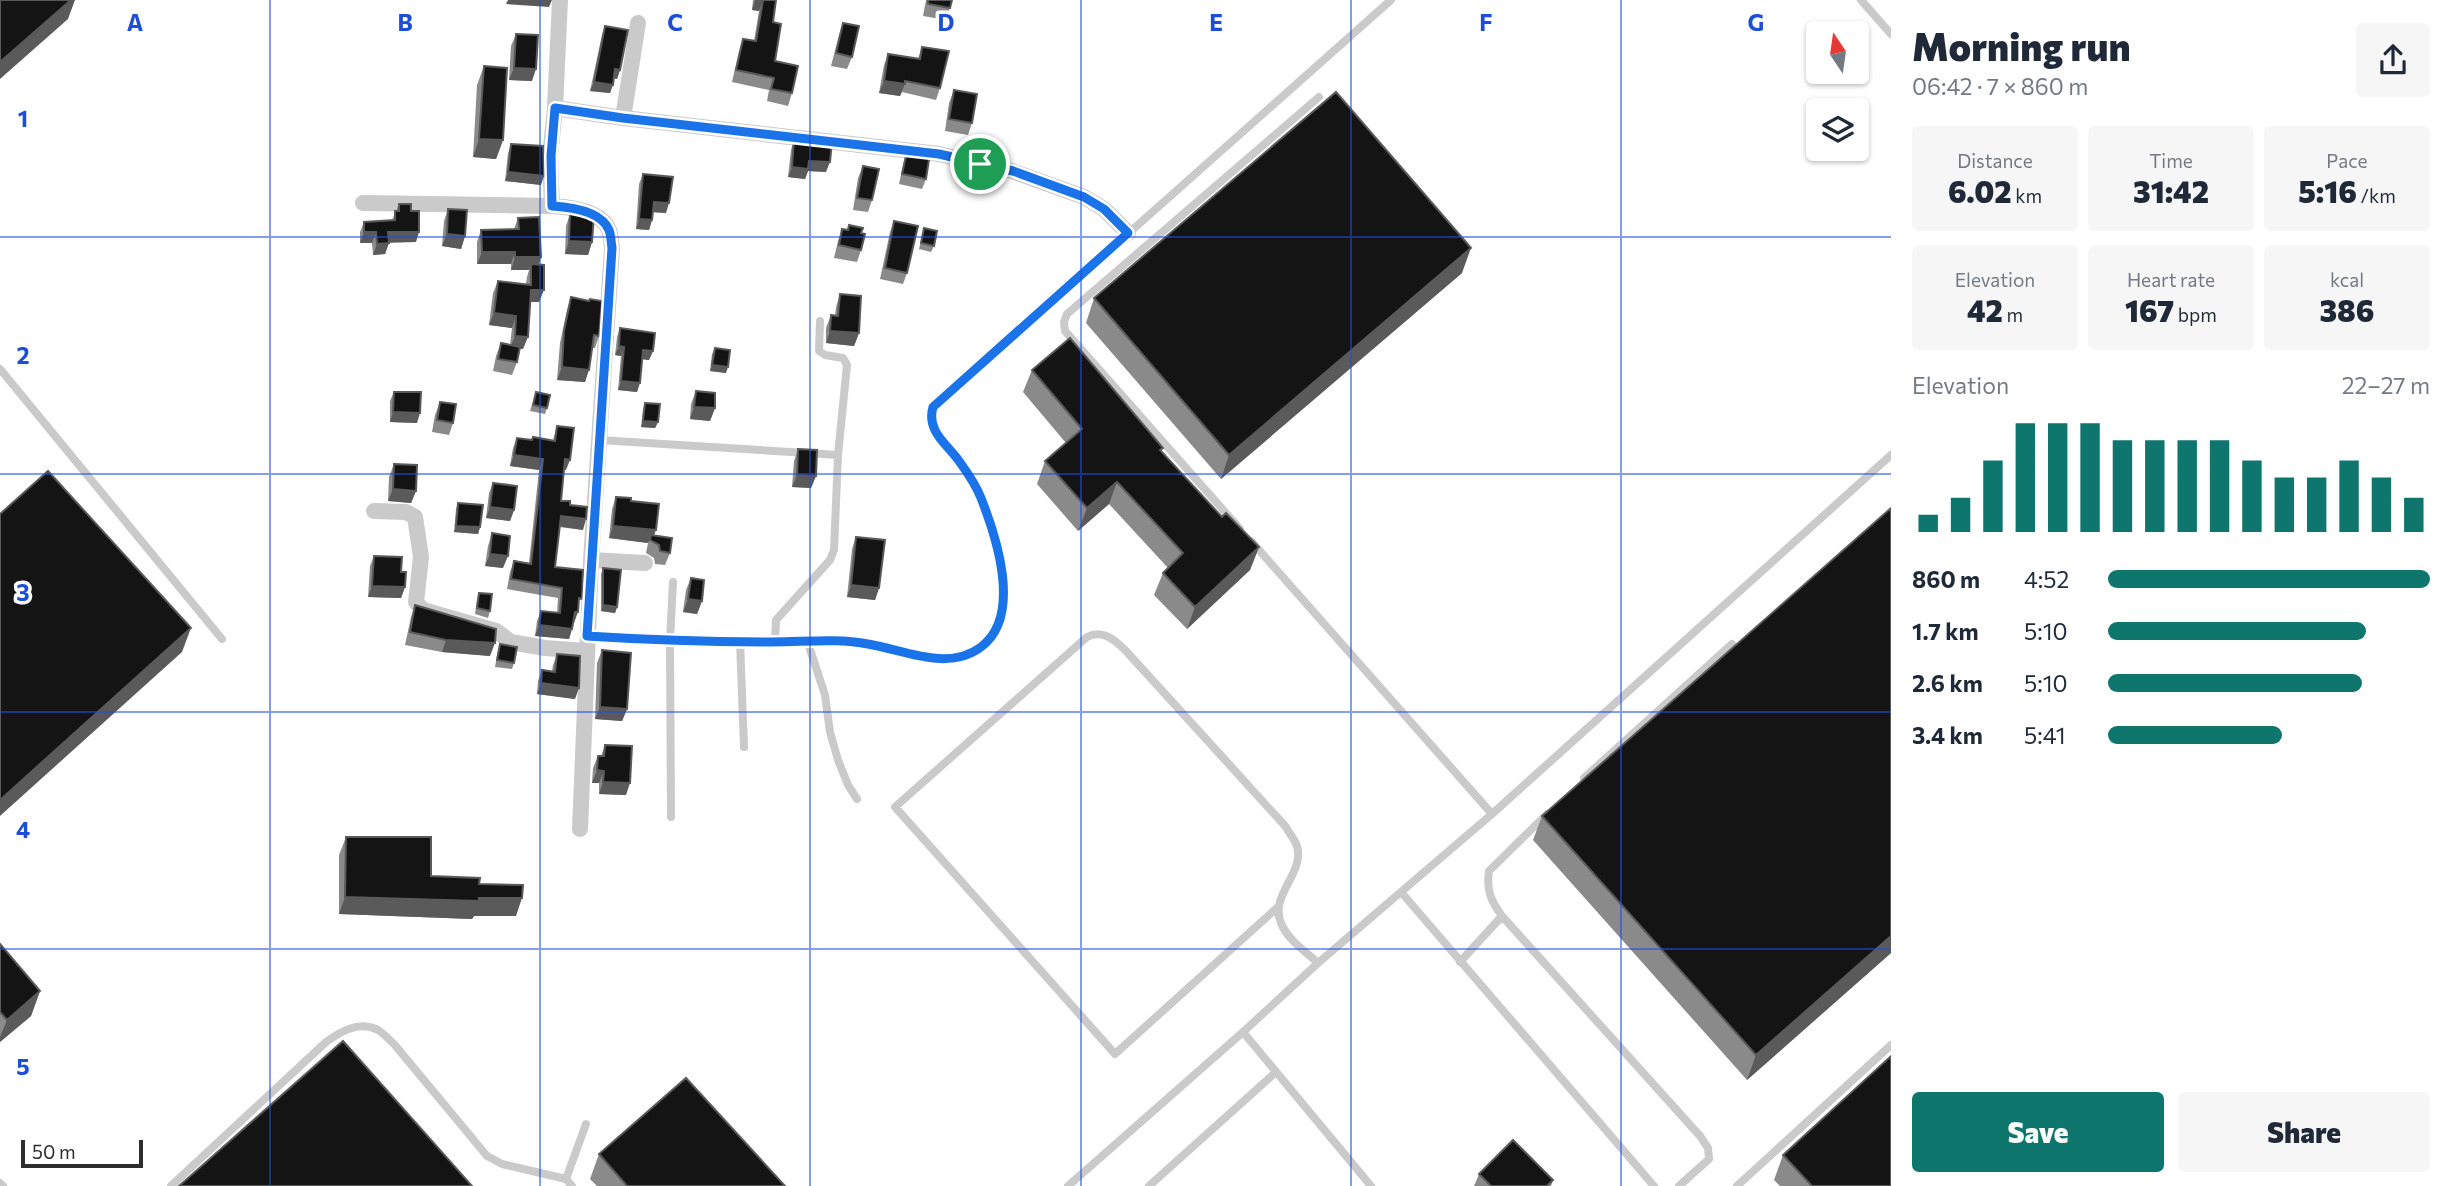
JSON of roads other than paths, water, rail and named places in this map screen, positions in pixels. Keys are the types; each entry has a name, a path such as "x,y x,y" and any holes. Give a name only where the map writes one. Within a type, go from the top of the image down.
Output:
{"street":[{"path":"552,206 551,156 560,0"},
{"path":"623,118 638,23"},
{"path":"555,108 939,154 1013,171 1084,197 1104,209 1128,233"},
{"path":"363,203 568,206 597,216 609,228 612,248 591,560 580,829"},
{"path":"374,511 411,513 417,521 421,557 416,602 423,610 496,631 511,642 545,648 587,643"},
{"path":"591,560 645,563"}],"lane":[{"path":"587,643 807,640 866,643 940,659 965,656 982,646 993,633 1002,611 1000,558 978,490 934,429 931,415 933,407 1391,0"},
{"path":"1861,0 1891,34"},
{"path":"1319,97 1067,314 1063,321 1065,331 1492,814"},
{"path":"775,642 776,620 833,555 838,455 847,365 843,358 825,355 819,351 820,321"},
{"path":"0,369 222,639"},
{"path":"599,440 838,455"},
{"path":"1068,1186 1318,963 1492,814 1891,455"},
{"path":"671,817 670,641 673,582"},
{"path":"1278,907 1115,1054 895,807 1087,637 1105,634 1126,651 1286,827 1297,846 1298,862 1278,907 1280,921 1287,933 1318,963"},
{"path":"807,640 825,695 830,732 838,760 857,799"},
{"path":"740,641 744,747"},
{"path":"1582,780 1732,644"},
{"path":"1553,808 1489,871 1487,883 1490,900 1700,1136 1707,1148 1709,1159 1678,1186"},
{"path":"1401,892 1654,1186"},
{"path":"1460,961 1502,916"},
{"path":"172,1186 326,1042 343,1030 361,1027 376,1029 394,1044 487,1156 502,1164 569,1182 586,1124"},
{"path":"1243,1032 1371,1186"},
{"path":"1737,1186 1891,1045"},
{"path":"1149,1186 1276,1072"}]}
